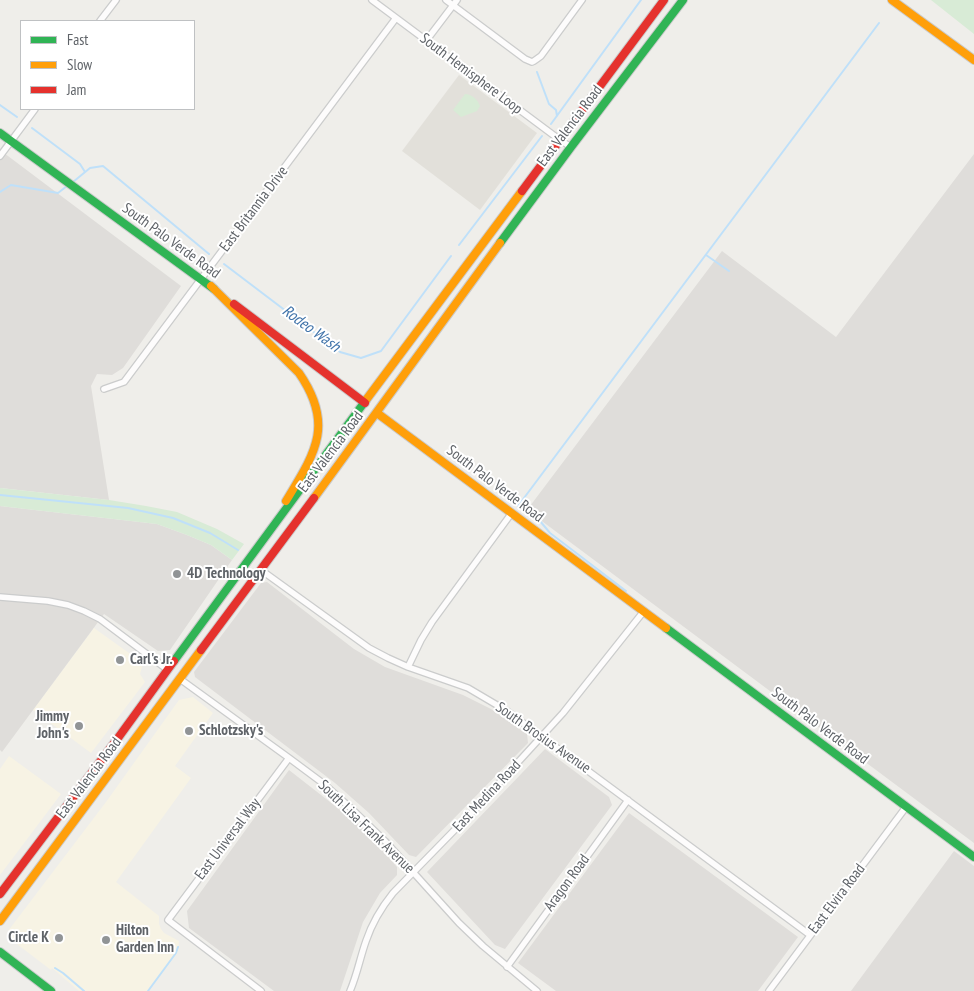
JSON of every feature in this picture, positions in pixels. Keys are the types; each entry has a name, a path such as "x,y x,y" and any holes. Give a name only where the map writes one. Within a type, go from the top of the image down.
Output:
{"main road":[{"name":"East Valencia Road","path":"0,894 664,0"},
{"name":"East Valencia Road","path":"0,921 378,413 571,147 683,0"},
{"path":"892,0 974,60"},
{"name":"South Palo Verde Road","path":"0,133 202,279 511,514 644,610 974,857"},
{"path":"210,286 300,373 316,404 318,436 314,450 264,539"},
{"path":"168,670 180,679"},
{"path":"0,952 51,991"}],"street":[{"path":"101,20 116,0"},
{"name":"South Hemisphere Loop","path":"372,0 571,147"},
{"path":"446,0 455,3 525,59 535,63 582,0"},
{"path":"426,41 455,3"},
{"name":"East Britannia Drive","path":"104,389 124,382 396,18"},
{"path":"0,156 34,110"},
{"path":"408,667 432,622 511,514"},
{"name":"South Brosius Avenue","path":"261,570 369,648 408,667 468,688 507,710 810,935"},
{"path":"0,598 48,601 84,610 100,619 168,670"},
{"name":"East Medina Road","path":"350,991 376,916 393,893 478,806 564,713 644,610"},
{"name":"South Lisa Frank Avenue","path":"180,679 324,784 384,841 459,923 507,967 537,991"},
{"name":"East Universal Way","path":"261,991 168,920 289,758"},
{"name":"Aragon Road","path":"507,967 628,800"},
{"name":"East Elvira Road","path":"769,991 906,807"}],"shaded area":[{"path":"459,75 537,133 480,210 402,151"},
{"path":"0,150 181,286 123,368 112,375 97,374 91,386 109,500 0,488"},
{"path":"974,154 974,843 527,510 722,251 836,337"},
{"path":"0,506 157,524 211,545 232,560 170,650 158,651 104,614 2,752 0,750"},
{"path":"267,582 354,649 385,667 463,695 491,709 527,734 528,743 416,857 409,855 369,813 335,783 195,677 194,672 261,583"},
{"path":"94,628 143,663 140,674 145,682 91,753 33,710"},
{"path":"193,697 213,713 175,766 191,778 116,882 159,916 159,924 164,933 179,941 178,952 149,991 79,991 52,968 51,970 9,938 8,931 106,802 179,700"},
{"path":"545,749 609,797 612,805 505,949 495,945 427,872"},
{"path":"9,756 61,794 0,875 0,769"},
{"path":"289,770 362,827 397,867 397,875 380,893 363,922 340,991 274,991 189,928 187,911"},
{"path":"629,813 798,937 758,991 556,991 518,963"},
{"path":"954,851 974,866 974,991 851,991"}],"green space":[{"path":"931,0 974,0 974,34"},
{"path":"465,94 474,98 480,106 477,111 461,117 453,110"},
{"path":"0,488 109,500 177,512 217,529 244,544 232,560 211,545 157,524 0,506"}],"waterway":[{"path":"551,124 641,0"},
{"path":"518,506 879,23"},
{"path":"537,72 549,104 556,110 557,116"},
{"path":"0,105 17,117"},
{"path":"32,128 80,164 85,172"},
{"name":"Rodeo Wash","path":"459,245 542,136"},
{"name":"Rodeo Wash","path":"73,182 90,168 103,166 209,254"},
{"name":"Rodeo Wash","path":"0,192 11,185 58,193 67,186"},
{"path":"706,255 729,271"},
{"name":"Rodeo Wash","path":"224,264 340,352 361,358 381,351 451,256"},
{"path":"0,495 128,508 173,518 210,533 238,550"},
{"path":"524,499 525,506 532,514"},
{"path":"540,521 550,533 626,591"},
{"path":"148,991 176,953 178,947"},
{"path":"55,968 84,991"}],"traffic: fast":[{"path":"500,243 683,0"},
{"path":"0,133 214,289"},
{"path":"174,661 366,400"},
{"path":"666,628 974,857"},
{"path":"0,952 51,991"}],"traffic: slow":[{"path":"892,0 974,60"},
{"path":"366,400 522,191"},
{"path":"314,498 500,243"},
{"path":"211,286 299,373 310,391 316,408 317,438 305,468 286,501"},
{"path":"377,413 666,628"},
{"path":"0,921 201,650"}],"traffic: jam":[{"path":"522,191 664,0"},
{"path":"234,304 365,403"},
{"path":"201,650 314,498"},
{"path":"0,894 174,661"}],"place":[{"name":"4D Technology","path":"177,574"},
{"name":"Carl's Jr.","path":"120,660"},
{"name":"Jimmy John's","path":"79,726"},
{"name":"Schlotzsky's","path":"189,731"},
{"name":"Circle K","path":"59,938"},
{"name":"Hilton Garden Inn","path":"106,940"}]}
